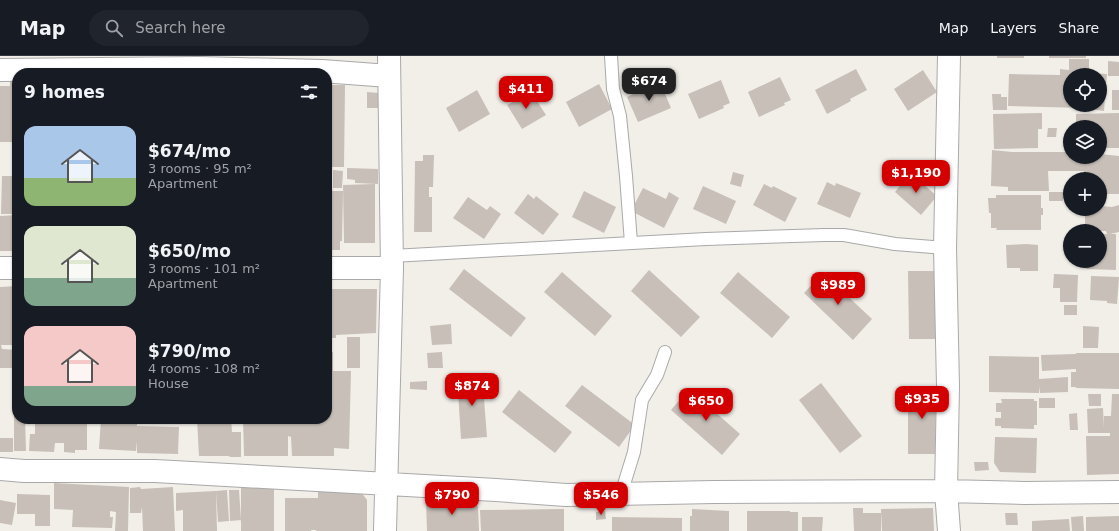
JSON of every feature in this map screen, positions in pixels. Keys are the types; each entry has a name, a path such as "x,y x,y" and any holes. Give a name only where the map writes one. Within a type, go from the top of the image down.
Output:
{"street":[{"path":"949,56 944,248 948,386 946,491 949,531"},
{"path":"332,70 392,62 392,262 385,531"},
{"path":"0,70 12,70"},
{"path":"332,268 392,262"},
{"path":"0,268 12,268"},
{"path":"0,469 24,471 163,471 566,495 714,492 1119,492"}],"lane":[{"path":"612,56 613,89 620,116 631,243"},
{"path":"392,262 631,243 763,236 844,235 895,244 944,248"},
{"path":"620,494 634,452 642,400 657,375 665,352"}],"building":[{"path":"997,56 1024,56 1024,58 997,58"},
{"path":"1049,56 1086,56 1086,58 1049,58"},
{"path":"1069,59 1089,59 1089,68 1069,68"},
{"path":"1108,61 1119,62 1119,76 1108,76"},
{"path":"856,69 867,90 850,99 851,101 827,114 815,90"},
{"path":"1060,69 1063,69 1063,107 1008,106 1009,74 1060,75"},
{"path":"923,70 937,92 908,111 894,89"},
{"path":"780,77 791,100 784,103 785,105 759,117 748,92"},
{"path":"10,79 12,79 12,142 0,142 0,86 10,86"},
{"path":"721,80 730,103 723,106 724,108 699,119 688,94"},
{"path":"660,82 671,108 638,122 627,97"},
{"path":"599,84 612,109 579,127 566,102"},
{"path":"332,85 345,85 344,167 332,167"},
{"path":"477,90 490,114 459,132 446,108"},
{"path":"1112,90 1119,90 1119,110 1112,110"},
{"path":"367,92 379,93 378,108 367,108"},
{"path":"531,92 546,115 522,129 507,105"},
{"path":"992,94 1001,94 1001,97 1007,97 1007,110 993,110"},
{"path":"1042,113 1042,129 1038,129 1038,148 994,149 993,114"},
{"path":"1119,113 1119,148 1107,148 1107,120 1076,120 1076,114"},
{"path":"1048,128 1057,128 1056,137 1047,137"},
{"path":"992,150 1012,152 1063,152 1063,164 1107,164 1107,155 1119,156 1119,194 1107,194 1107,172 1048,171 1049,191 1008,191 1008,187 991,186"},
{"path":"423,155 434,155 433,187 429,187 429,197 432,197 432,232 414,232 415,161 423,161"},
{"path":"347,168 378,169 378,184 355,183 355,180 347,179"},
{"path":"333,170 343,171 342,188 333,188"},
{"path":"733,172 744,175 741,187 730,184"},
{"path":"910,173 937,196 921,215 895,192"},
{"path":"2,176 12,176 12,214 1,214"},
{"path":"827,182 835,186 836,183 861,193 850,218 817,204"},
{"path":"375,184 375,243 344,243 343,185"},
{"path":"764,184 772,188 773,186 797,198 785,222 753,205"},
{"path":"703,186 736,201 726,224 693,209"},
{"path":"643,188 666,199 669,192 679,198 664,228 631,211"},
{"path":"332,191 343,191 342,241 340,241 340,250 332,250"},
{"path":"584,191 616,207 604,233 572,217"},
{"path":"1049,192 1063,192 1063,201 1049,201"},
{"path":"528,194 534,199 536,196 559,214 543,235 514,213"},
{"path":"996,195 1041,195 1041,208 1043,208 1043,215 1041,215 1041,230 996,230 997,228 991,228 991,213 989,213 988,198 996,198"},
{"path":"468,197 487,210 490,206 501,214 484,239 453,218"},
{"path":"1119,205 1119,232 1110,234 1116,234 1116,270 1086,269 1107,268 1107,224 1085,224 1085,216 1107,216 1107,207"},
{"path":"12,215 12,251 0,251 0,216"},
{"path":"1006,245 1038,245 1038,271 1020,271 1020,268 1007,268"},
{"path":"464,269 526,318 511,337 449,289"},
{"path":"649,270 700,317 681,337 631,291"},
{"path":"908,271 936,271 937,339 909,339"},
{"path":"562,272 612,316 595,336 544,292"},
{"path":"738,272 790,317 772,338 720,293"},
{"path":"823,273 872,319 853,340 804,293"},
{"path":"1054,274 1078,275 1077,302 1060,302 1060,288 1053,288"},
{"path":"1091,276 1119,277 1117,304 1107,303 1107,301 1090,300"},
{"path":"12,286 12,345 0,345 0,287"},
{"path":"332,289 377,289 376,333 336,335 336,338 332,338"},
{"path":"1064,305 1077,305 1077,315 1064,315"},
{"path":"451,324 452,344 432,345 430,326"},
{"path":"1083,326 1099,327 1098,348 1083,348"},
{"path":"347,337 360,337 360,368 347,368"},
{"path":"1,345 2,349 12,350 12,368 0,368"},
{"path":"333,352 333,371 351,371 349,449 334,448 334,456 292,456 291,437 288,436 288,456 244,456 243,424 332,424"},
{"path":"442,352 443,368 428,368 427,353"},
{"path":"1119,353 1119,389 1071,387 1071,372 1076,372 1076,369 1042,371 1041,355"},
{"path":"989,356 1039,357 1039,379 1068,377 1068,392 1040,393 1040,386 1039,393 989,392"},
{"path":"482,374 487,437 461,439 457,376"},
{"path":"427,381 427,390 410,389 410,382"},
{"path":"821,383 862,436 840,453 799,400"},
{"path":"582,385 635,425 619,447 565,406"},
{"path":"908,386 936,386 935,454 908,454"},
{"path":"689,389 740,434 722,455 671,410"},
{"path":"519,390 572,432 555,453 502,412"},
{"path":"1088,394 1101,394 1101,406 1089,406"},
{"path":"1112,394 1119,394 1119,474 1087,475 1086,436 1110,436 1110,433 1088,433 1087,409 1103,408 1104,428 1104,416 1111,416"},
{"path":"1039,398 1055,398 1055,408 1039,408"},
{"path":"1001,399 1034,399 1034,401 1037,401 1037,425 1034,425 1034,429 1001,428 1001,426 995,426 995,418 1001,418 1001,412 996,412 996,403 1002,403"},
{"path":"1077,413 1078,430 1070,430 1069,414"},
{"path":"14,424 25,424 26,451 14,451"},
{"path":"35,424 87,424 87,450 75,450 75,453 64,452 64,443 55,443 54,452 29,451 30,434 35,434"},
{"path":"101,424 137,424 137,426 179,427 178,454 137,453 137,441 136,451 99,449"},
{"path":"197,424 231,424 232,432 241,432 241,457 199,456"},
{"path":"995,437 1037,438 1036,473 1000,472 994,463"},
{"path":"0,438 13,438 13,452 0,452"},
{"path":"974,462 988,462 989,470 975,471"},
{"path":"54,483 129,487 128,531 115,531 116,512 110,511 110,517 113,517 112,528 72,527 73,510 54,509"},
{"path":"140,487 141,489 173,487 175,531 143,531 142,507 141,513 130,513 130,488"},
{"path":"241,487 274,488 274,531 241,531"},
{"path":"227,490 229,521 218,522 216,491"},
{"path":"229,490 239,490 241,520 230,521"},
{"path":"216,491 217,531 183,531 183,510 176,511 176,493"},
{"path":"318,491 361,492 367,500 367,531 285,531 285,498 318,498"},
{"path":"17,494 50,495 50,526 35,526 35,514 17,514"},
{"path":"0,500 16,503 12,525 0,523"},
{"path":"468,500 468,507 478,506 479,531 427,531 426,501"},
{"path":"853,508 863,508 863,513 881,513 881,531 854,531"},
{"path":"933,508 934,531 882,531 881,509"},
{"path":"564,509 564,531 481,531 480,510"},
{"path":"692,509 729,511 729,531 690,531 690,516 692,516"},
{"path":"605,511 606,519 596,520 596,512"},
{"path":"747,511 798,512 798,531 747,531"},
{"path":"1005,513 1017,513 1018,525 1006,525"},
{"path":"1083,516 1084,531 1072,531 1071,517"},
{"path":"1119,516 1119,531 1086,531 1086,517"},
{"path":"612,517 682,518 682,531 612,531"},
{"path":"802,517 823,517 822,531 802,531"},
{"path":"1069,519 1070,531 1032,531 1032,521"}]}
